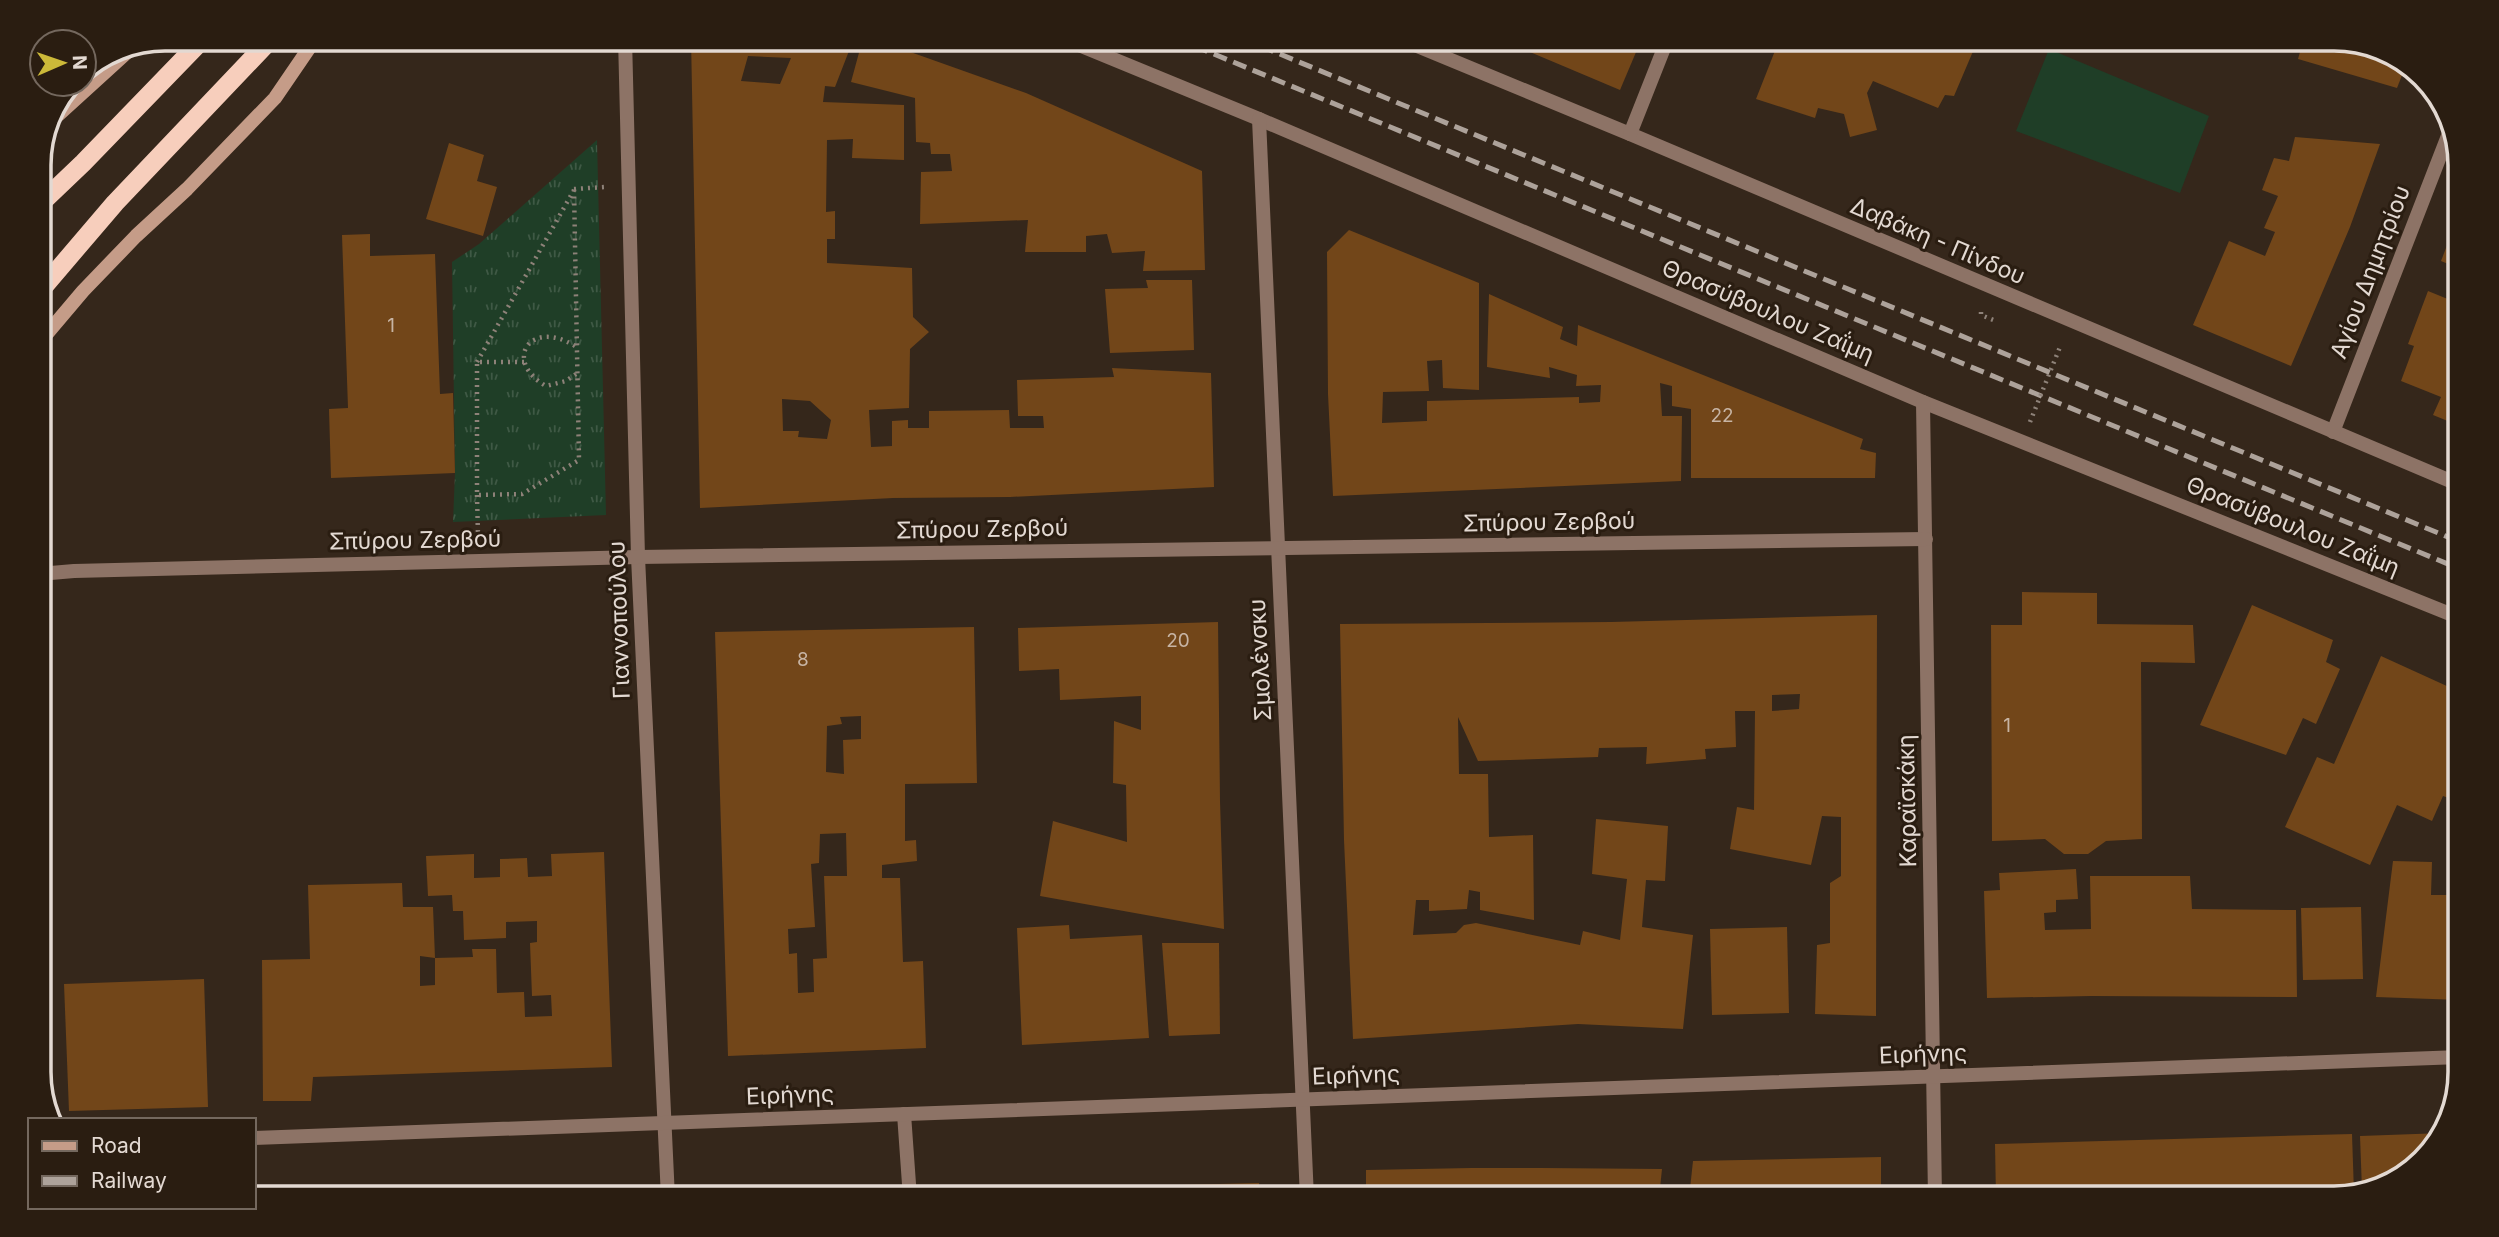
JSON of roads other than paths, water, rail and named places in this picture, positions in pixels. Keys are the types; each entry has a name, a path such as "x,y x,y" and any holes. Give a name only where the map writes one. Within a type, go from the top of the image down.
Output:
{"highway":[{"path":"51,194 191,51"},
{"path":"51,278 115,204 260,51"}],"main road":[{"path":"51,329 100,272 187,189 275,98 307,51"},
{"path":"66,108 118,62"}],"street":[{"name":"Γιαννοπούλου","path":"625,51 638,556 667,1186"},
{"name":"Θρασύβουλου Ζαΐμη","path":"1094,51 1923,402 2448,613"},
{"name":"Δαβάκη - Πίνδου","path":"1429,51 2448,480"},
{"path":"1630,134 1663,51"},
{"name":"Σμολένσκυ","path":"1259,119 1306,1186"},
{"name":"Αγίου Δημητρίου","path":"2333,432 2446,141"},
{"name":"Καραϊσκάκη","path":"1923,402 1935,1186"},
{"name":"Σπύρου Ζερβού","path":"51,574 638,556 1926,539"},
{"name":"Ειρήνης","path":"256,1138 2448,1057"},
{"path":"904,1114 909,1186"}],"railway":[{"path":"1206,51 2448,564"},
{"path":"1272,51 2448,537"}]}
